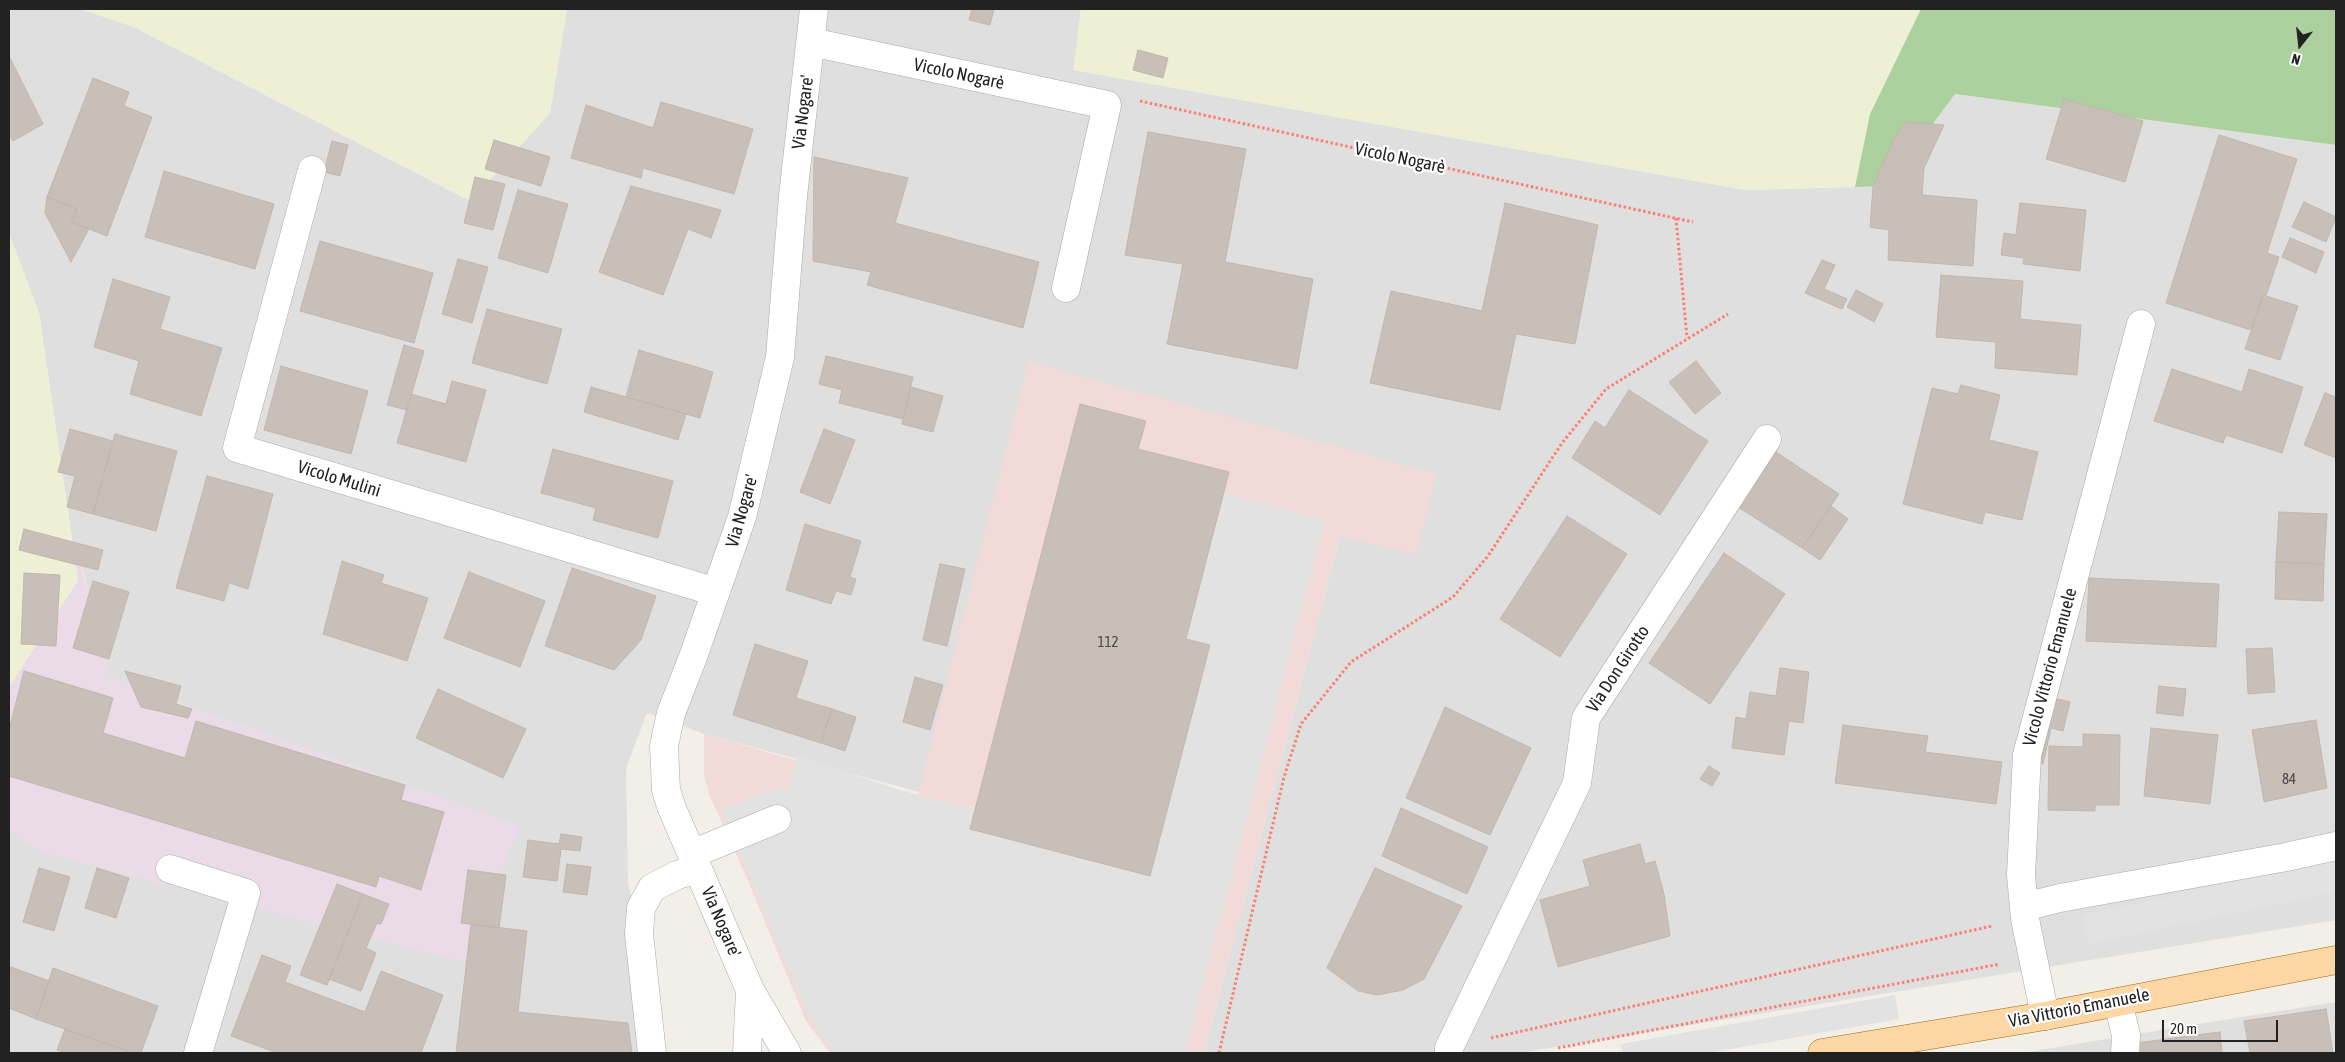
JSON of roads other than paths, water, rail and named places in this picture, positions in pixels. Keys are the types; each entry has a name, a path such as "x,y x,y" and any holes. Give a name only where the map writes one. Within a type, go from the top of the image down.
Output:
{"main road":[{"name":"Via Vittorio Emanuele","path":"1822,1053 1890,1048 2336,960"}],"street":[{"name":"Via Nogare'","path":"787,1053 750,990 671,806 666,790 664,746 671,713 742,517 780,356 793,196 814,9"},
{"name":"Vicolo Nogarè","path":"811,42 1107,105 1066,288"},
{"name":"Vicolo Mulini","path":"312,170 237,448 716,592"},
{"name":"Vicolo Vittorio Emanuele","path":"2045,1016 2024,913 2021,875 2027,755 2141,324"},
{"name":"Via Don Girotto","path":"1449,1051 1577,783 1586,718 1767,439"},
{"path":"652,1053 639,934 641,908 652,888 677,875 695,861 777,819"},
{"path":"2024,913 2060,898 2286,857 2336,846"},
{"path":"170,869 246,893 198,1053"},
{"name":"Via Nogare'","path":"748,1053 750,990"},
{"path":"2118,1002 2126,1035 2125,1053"}]}
